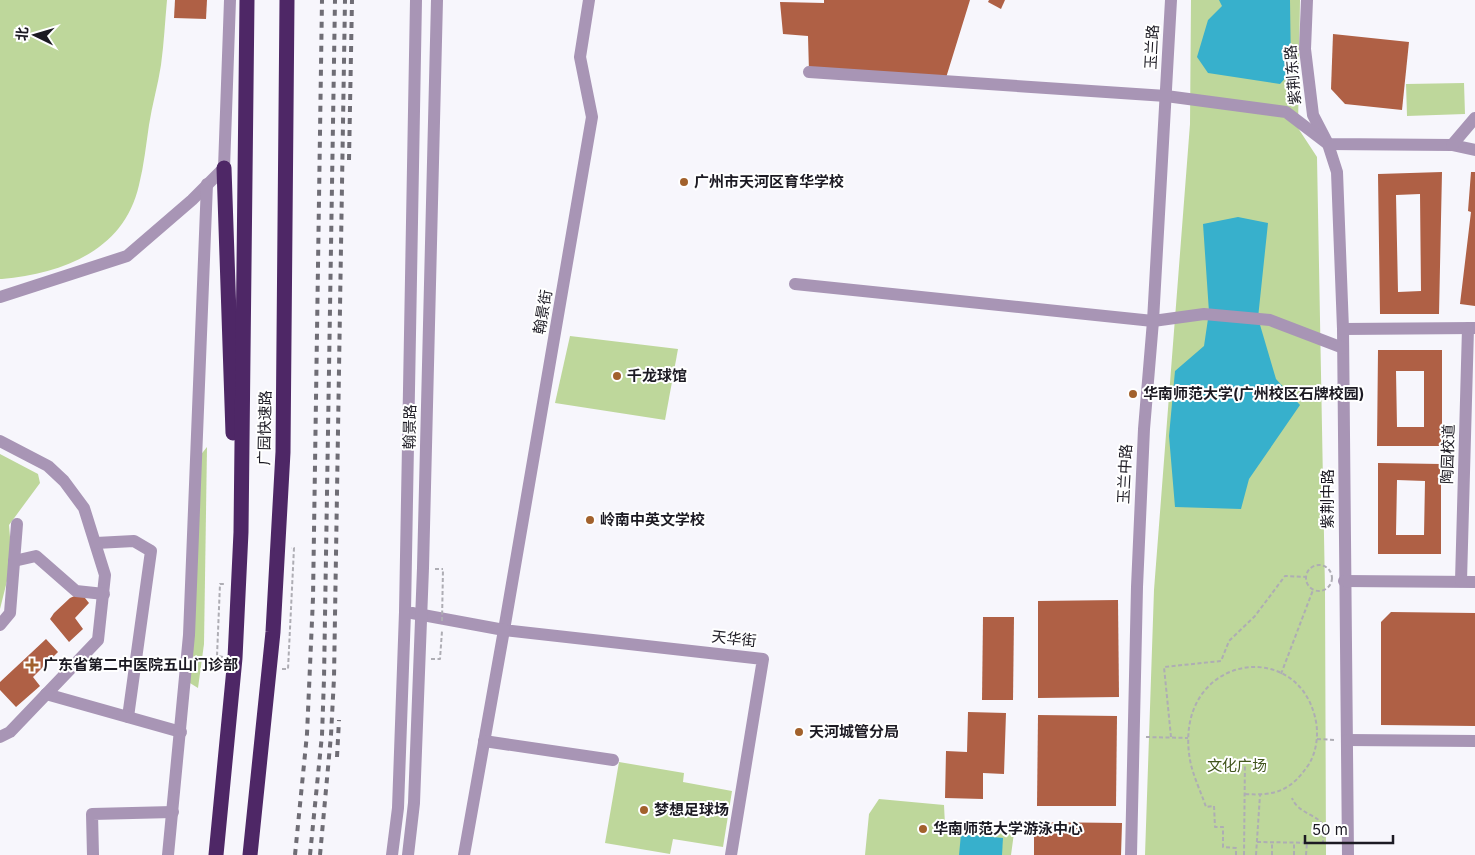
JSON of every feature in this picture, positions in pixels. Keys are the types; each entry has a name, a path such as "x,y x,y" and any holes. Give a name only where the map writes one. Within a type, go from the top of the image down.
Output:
{"highway":[{"name":"广园快速路","path":"216,855 235,658 241,532 247,0"},
{"name":"广园快速路","path":"250,855 273,632 282,462 287,0"},
{"path":"224,168 234,457 241,532"}],"street":[{"path":"0,297 127,256 224,168 230,0"},
{"name":"翰景路","path":"392,855 398,808 405,612 416,0"},
{"name":"翰景路","path":"408,855 414,803 436,0"},
{"name":"翰景街","path":"504,630 592,118 580,57 589,0"},
{"name":"玉兰路","path":"1166,96 1171,0"},
{"name":"紫荆东路","path":"1307,0 1305,49 1313,115 1328,144"},
{"path":"809,72 1166,96 1286,112 1328,144 1452,145 1475,150"},
{"name":"玉兰中路","path":"1131,855 1137,587 1143,439 1153,321 1166,96"},
{"path":"1452,145 1475,118"},
{"name":"紫荆中路","path":"1328,144 1337,172 1343,329 1348,855"},
{"path":"168,855 189,635 208,184"},
{"path":"795,284 1153,321 1204,314 1270,320 1343,348"},
{"path":"1343,329 1471,328"},
{"name":"陶园校道","path":"1461,582 1471,328"},
{"path":"0,441 48,466 64,481 84,508 105,575 98,640 10,732 0,737"},
{"path":"0,625 10,613 17,524"},
{"path":"96,543 134,541 151,550 128,717"},
{"path":"14,561 36,556 76,591 104,594"},
{"path":"1344,581 1475,582"},
{"name":"天华街","path":"405,612 504,630 763,658 731,855"},
{"path":"464,855 504,630"},
{"path":"46,694 181,732"},
{"path":"484,740 613,760"},
{"path":"1347,740 1475,741"},
{"path":"93,855 92,814 172,812"}],"path":[{"path":"288,669 294,548"},
{"path":"1317,566 1324,567 1330,572 1332,580 1328,587 1321,591 1313,590 1308,584 1307,577 1310,570 1317,566"},
{"path":"442,621 443,569"},
{"path":"1171,737 1164,667 1222,661 1229,641 1255,616 1285,576 1307,577"},
{"path":"217,656 220,584"},
{"path":"1281,674 1313,590"},
{"path":"440,659 442,630"},
{"path":"1236,855 1236,848 1223,847 1223,827 1215,827 1214,806 1206,807 1190,761 1188,738 1190,718 1197,699 1210,683 1227,672 1247,667 1267,668 1281,674 1302,689 1312,707 1317,726 1317,739 1310,762 1299,777 1285,788 1268,795 1245,794"},
{"path":"1134,736 1188,738"},
{"path":"1317,739 1347,740"},
{"path":"1244,855 1245,756"},
{"path":"1256,855 1260,795"},
{"path":"1257,842 1323,843 1324,827 1321,821 1299,809 1292,798"},
{"path":"1272,842 1272,855"},
{"path":"1294,842 1294,855"},
{"path":"1306,855 1307,842"}],"green space":[{"path":"0,0 167,0 160,72 150,118 141,178 131,208 120,227 88,255 68,264 25,276 2,279 0,279"},
{"name":"文化广场","path":"1191,0 1300,0 1298,128 1317,157 1325,590 1326,855 1145,855 1154,590 1190,124"},
{"path":"1464,83 1465,114 1407,116 1406,84"},
{"name":"千龙球馆","path":"570,336 678,349 665,420 555,403"},
{"path":"207,447 204,644 198,688 185,680 195,462"},
{"path":"0,454 38,474 40,483 9,525 12,561 0,609"},
{"name":"梦想足球场","path":"619,762 684,773 683,782 732,791 723,847 673,839 670,854 605,843"},
{"name":"华南师范大学游泳中心","path":"879,799 944,805 945,825 1014,833 1011,855 865,855 869,814"}],"water":[{"path":"1219,0 1290,0 1291,72 1280,84 1208,73 1197,57 1208,20 1222,6"},
{"path":"1238,217 1268,223 1258,318 1276,379 1300,405 1249,479 1241,509 1175,507 1169,436 1175,371 1204,346 1209,312 1203,224"},
{"path":"961,834 1003,838 1002,855 959,855"}],"building":[{"path":"175,0 207,0 206,19 174,18"},
{"path":"824,0 970,0 945,81 809,72 808,36 783,34 780,2 824,3"},
{"path":"989,0 1005,0 1001,9 988,2"},
{"path":"1333,34 1409,42 1402,110 1345,104 1331,89"},
{"path":"1442,172 1439,314 1380,314 1378,174","holes":["1420,194 1421,291 1398,292 1396,195"]},
{"path":"1471,172 1475,172 1475,306 1460,304 1471,212 1468,211"},
{"path":"1378,350 1442,350 1442,446 1377,446","holes":["1396,371 1424,371 1424,427 1397,427"]},
{"path":"1378,463 1441,464 1441,554 1378,554","holes":["1397,480 1425,481 1424,535 1396,535"]},
{"path":"81,593 89,603 75,618 83,629 69,642 50,619 70,598"},
{"path":"1118,600 1119,697 1038,698 1038,601"},
{"path":"1391,612 1475,613 1475,726 1381,725 1381,622"},
{"path":"983,617 1014,617 1013,700 982,700"},
{"name":"广东省第二中医院五山门诊部","path":"46,639 58,652 33,677 40,686 16,707 0,690 0,682"},
{"path":"968,712 1006,713 1004,774 983,773 983,799 945,798 946,751 967,752"},
{"path":"1038,715 1117,716 1116,806 1037,806"},
{"path":"1034,822 1122,823 1121,855 1034,855"}],"railway":[{"path":"295,855 307,734 313,598 322,0"},
{"path":"310,855 322,735 324,679 335,0"},
{"path":"320,855 331,735 334,678 345,0"},
{"path":"349,160 352,0"},
{"path":"337,757 339,720"}],"place":[{"name":"广州市天河区育华学校","path":"684,182"},
{"name":"千龙球馆","path":"617,376"},
{"name":"华南师范大学(广州校区石牌校园)","path":"1133,394"},
{"name":"岭南中英文学校","path":"590,520"},
{"name":"广东省第二中医院五山门诊部","path":"32,665"},
{"name":"天河城管分局","path":"799,732"},
{"name":"梦想足球场","path":"644,810"},
{"name":"华南师范大学游泳中心","path":"923,829"}]}
